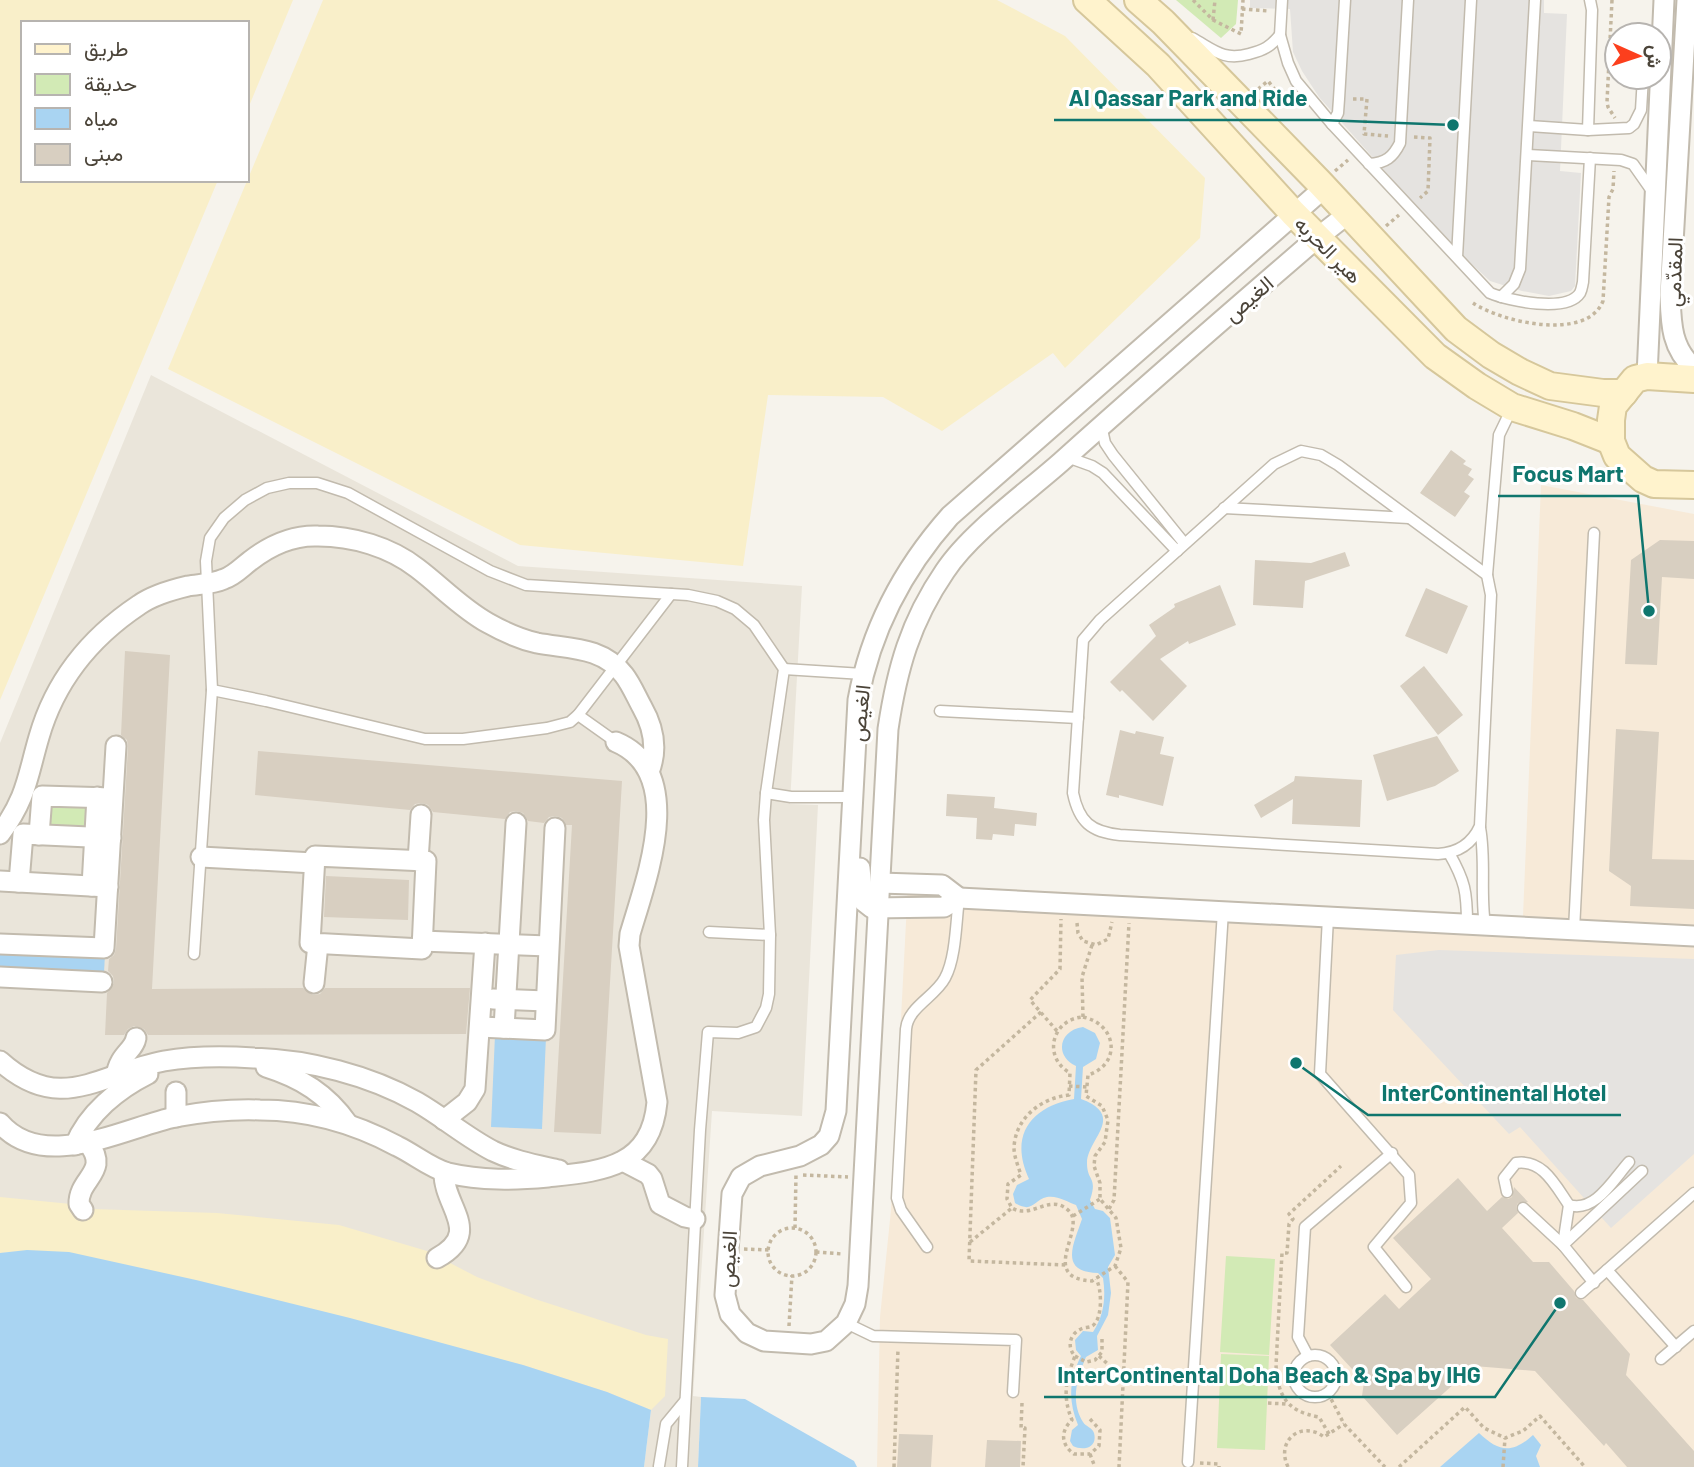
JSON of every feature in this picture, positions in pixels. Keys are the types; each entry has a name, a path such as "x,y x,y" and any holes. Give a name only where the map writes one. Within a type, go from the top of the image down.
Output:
{"main road":[{"name":"هير الحربه","path":"1087,0 1158,65 1293,213 1435,356 1512,407 1611,441"},
{"name":"هير الحربه","path":"1138,0 1163,22 1349,213 1456,329 1501,361 1550,386 1624,393"},
{"path":"1694,379 1647,376 1635,379 1614,406 1611,421 1611,441 1617,456 1643,480 1654,484 1694,485"}],"street":[{"name":"المقدّمي","path":"1688,0 1670,295 1673,337 1677,350 1694,368"},
{"name":"المقدّمي","path":"1647,376 1656,196 1660,18"},
{"name":"الغيص","path":"1324,188 950,516 924,546 895,591 874,637 858,700 836,1111 829,1136 794,1167 760,1166 741,1177 732,1194 725,1296 730,1314 747,1334 764,1342 811,1344 826,1341 846,1323 855,1304 891,706 895,683 917,622 946,569 971,541 1101,425 1349,213"},
{"path":"0,834 22,799 46,716 76,661 100,635 142,603 171,591 228,578 261,552 284,541 317,536 354,540 403,558 458,603 500,629 536,642 591,652 615,666 624,675 645,711 654,736 654,759 649,772"},
{"path":"2,1129 36,1144 81,1144 176,1117 258,1110 307,1114 348,1124 399,1147 444,1172 494,1180 577,1174 606,1169 623,1161 647,1139 656,1115 655,1078 629,946 654,849 657,808 655,791 641,757 616,741"},
{"path":"0,944 104,948 100,887 105,798 116,746"},
{"path":"39,835 42,796 105,798"},
{"path":"418,861 421,815"},
{"path":"504,1028 516,823"},
{"path":"480,1027 545,1030 555,828"},
{"path":"100,887 9,882 23,834 103,838"},
{"path":"850,834 860,850 863,901 868,906 879,908 944,907 959,898 1694,936"},
{"path":"315,856 418,861 426,862 422,949 310,943 315,856"},
{"path":"201,857 314,863"},
{"path":"880,883 942,885 959,898"},
{"path":"422,941 548,946"},
{"path":"444,1120 467,1102 475,1089 485,943"},
{"path":"314,983 318,944"},
{"path":"0,977 102,982"},
{"path":"482,999 546,1000"},
{"path":"81,1144 116,1081 119,1060 135,1045 136,1038"},
{"path":"0,1060 25,1079 57,1087 116,1081 165,1061 233,1052 299,1062 345,1074 416,1101 494,1152 534,1165 577,1174"},
{"path":"233,1052 281,1071 315,1089 329,1100 348,1124"},
{"path":"176,1092 176,1117"},
{"path":"81,1144 95,1155 96,1169 93,1177 82,1188 79,1203 83,1210"},
{"path":"623,1161 648,1174 660,1204 685,1217 695,1219"},
{"path":"437,1258 452,1247 460,1230 456,1210 446,1193 444,1172"}],"lane":[{"path":"1282,0 1280,34 1288,62 1301,88 1483,287 1501,298 1550,304 1567,302 1579,294 1584,282 1590,158"},
{"path":"1332,124 1338,113 1345,0"},
{"path":"1370,164 1380,163 1394,156 1401,136 1408,0"},
{"path":"1457,257 1471,0"},
{"path":"1501,298 1514,284 1520,269 1535,0"},
{"path":"1588,130 1592,10 1590,0"},
{"path":"1163,22 1222,55 1234,58 1267,50 1280,34"},
{"path":"1529,126 1616,131 1629,128 1642,110 1643,91"},
{"path":"1528,155 1621,160 1633,164 1656,196"},
{"path":"1476,925 1482,901 1483,843 1480,826 1491,595 1487,575 1499,435 1512,407"},
{"path":"1101,425 1105,443 1113,455 1184,542"},
{"path":"1480,826 1468,844 1448,853 1121,835 1095,830 1084,821 1077,810 1073,793 1083,640 1100,620 1184,542 1281,459 1301,451 1312,451 1338,465 1487,575"},
{"path":"1066,457 1103,473 1177,551"},
{"path":"194,954 212,690 206,561 210,538 224,518 245,500 267,488 289,483 317,483 348,494 490,570 526,585 671,594 717,601 735,609 754,625 784,668 764,820 770,935 769,993 761,1022 756,1027 738,1033 708,1032 682,1467"},
{"path":"1224,508 1411,518"},
{"path":"1574,930 1594,533"},
{"path":"212,690 425,738 463,738 547,728 570,722 578,715 671,594"},
{"path":"784,668 863,674"},
{"path":"940,711 1078,718"},
{"path":"578,715 616,741"},
{"path":"766,793 791,797 852,797"},
{"path":"1448,853 1462,877 1476,925"},
{"path":"927,1247 901,1210 897,1198 906,1023 945,978 954,940 959,898"},
{"path":"1188,1462 1223,911"},
{"path":"1328,917 1320,1074 1409,1175 1411,1203 1374,1247 1406,1287"},
{"path":"709,932 770,935"},
{"path":"1308,1356 1298,1337 1305,1227 1392,1153"},
{"path":"1507,1192 1504,1178 1509,1170 1516,1163 1532,1163 1540,1167 1569,1205 1583,1208 1593,1202 1629,1162"},
{"path":"1563,1245 1642,1171"},
{"path":"1581,1293 1694,1193"},
{"path":"1563,1245 1569,1205"},
{"path":"1523,1209 1563,1245 1594,1283"},
{"path":"1607,1270 1676,1347"},
{"path":"846,1323 873,1336 1016,1340 1013,1392"},
{"path":"1661,1359 1694,1331"},
{"path":"1308,1356 1323,1356 1334,1366 1336,1381 1328,1393 1313,1397 1299,1390 1295,1383 1296,1367 1308,1356"},
{"path":"659,1466 666,1424 685,1401"}],"path":[{"path":"1193,0 1213,20 1241,34 1243,0"},
{"path":"1213,20 1214,0"},
{"path":"1242,9 1281,12"},
{"path":"1242,103 1268,81 1283,100 1301,88"},
{"path":"1339,99 1367,99 1364,134 1430,138 1428,191 1420,199"},
{"path":"1456,329 1483,287"},
{"path":"1069,903 1078,933 1083,941 1092,945 1104,943 1110,935 1121,906"},
{"path":"1057,1031 1030,1000 1060,969 1069,903"},
{"path":"1109,1209 1114,1200 1121,1049 1121,906"},
{"path":"1083,1017 1082,976 1092,945"},
{"path":"1041,1012 976,1070 969,1262 1066,1265"},
{"path":"1083,1017 1101,1024 1110,1038 1111,1048 1105,1065 1088,1075 1086,1087 1086,1096 1102,1106 1108,1120 1105,1142 1095,1156 1094,1166 1100,1183 1101,1199 1119,1225 1121,1248 1114,1267 1098,1278 1083,1280 1070,1272 1066,1265 1065,1253 1075,1215 1059,1204 1043,1204 1023,1213 1012,1208 1007,1199 1007,1188 1008,1184 1021,1175 1014,1149 1017,1132 1023,1120 1045,1101 1069,1095 1070,1073 1060,1065 1054,1055 1053,1043 1057,1031 1066,1022 1083,1017"},
{"path":"1111,1048 1121,1049"},
{"path":"1071,1086 1086,1087"},
{"path":"1108,1128 1117,1128"},
{"path":"795,1228 794,1167 864,1177"},
{"path":"1075,1215 1101,1199"},
{"path":"970,1242 1012,1208"},
{"path":"795,1228 810,1236 816,1252 811,1267 792,1275 782,1273 774,1266 769,1251 775,1236 784,1229 795,1228"},
{"path":"816,1252 860,1254"},
{"path":"1114,1267 1128,1282 1119,1467"},
{"path":"788,1343 792,1275"},
{"path":"1098,1278 1101,1295 1099,1313 1092,1326 1080,1329 1071,1337 1071,1352 1085,1362 1092,1361 1099,1356 1104,1346 1102,1336"},
{"path":"1273,1307 1279,1307"},
{"path":"894,1467 899,1336"},
{"path":"1099,1356 1124,1378"},
{"path":"1077,1357 1066,1381 1067,1409 1072,1420 1067,1425 1063,1438 1066,1448 1074,1454 1090,1454 1099,1446 1101,1436 1097,1424 1090,1419"},
{"path":"1015,1372 1023,1372 1023,1467"},
{"path":"1328,1393 1344,1424 1385,1467"},
{"path":"1268,1403 1288,1404"},
{"path":"1399,1467 1465,1407 1484,1428 1505,1440"},
{"path":"1505,1440 1523,1432 1540,1416 1586,1467"},
{"path":"1288,1467 1284,1450 1286,1441 1292,1436 1307,1431 1324,1437 1344,1424"},
{"path":"1503,1467 1505,1440"},
{"path":"1090,1454 1095,1467"},
{"path":"1188,1462 1219,1464 1219,1467"}],"shaded area":[{"path":"1250,0 1544,0 1544,13 1567,14 1560,171 1581,173 1575,286 1571,291 1549,296 1490,281 1449,243 1319,97 1293,52 1290,9 1250,8"},
{"path":"151,375 518,566 802,586 790,804 818,805 802,1116 712,1111 693,1396 701,1397 698,1467 644,1467 651,1410 27,1250 0,1253 0,743"},
{"path":"1541,485 1694,514 1694,1467 877,1467 880,1317 891,1210 908,884 1523,916"},
{"path":"1439,950 1694,959 1694,1154 1611,1228 1520,1127 1509,1134 1393,1010 1396,955"}],"green space":[{"path":"1176,0 1238,0 1236,24 1221,38"},
{"path":"43,801 94,803 93,829 42,828"},
{"path":"1226,1256 1275,1259 1269,1355 1220,1352"},
{"path":"1221,1354 1269,1356 1265,1450 1217,1448"}],"sand":[{"path":"0,0 293,0 248,109 248,21 21,21 21,182 217,182 0,700"},
{"path":"323,0 997,0 1065,36 1205,178 1200,238 1065,368 1053,353 942,431 883,397 768,395 743,566 520,545 168,369"},
{"path":"0,1197 71,1204 92,1209 217,1213 339,1225 427,1251 477,1277 535,1299 646,1335 668,1339 665,1396 651,1410 607,1392 523,1365 114,1263 57,1253 0,1253"}],"water":[{"path":"0,949 105,954 104,973 0,969"},
{"path":"1083,1027 1095,1033 1100,1043 1096,1059 1083,1067 1081,1099 1094,1106 1101,1113 1103,1120 1087,1163 1093,1183 1090,1200 1095,1209 1103,1211 1110,1218 1115,1255 1108,1267 1111,1293 1108,1315 1097,1336 1098,1350 1086,1357 1078,1381 1076,1398 1079,1414 1084,1424 1093,1431 1095,1438 1092,1445 1081,1448 1073,1446 1070,1441 1072,1430 1078,1425 1071,1399 1072,1382 1081,1356 1076,1350 1075,1340 1083,1331 1093,1332 1100,1319 1104,1299 1103,1278 1098,1273 1078,1268 1073,1262 1073,1246 1082,1219 1076,1205 1051,1197 1026,1207 1015,1203 1013,1194 1017,1185 1029,1179 1021,1149 1028,1126 1035,1116 1046,1109 1074,1099 1076,1066 1064,1056 1062,1044 1069,1033"},
{"path":"495,1035 546,1037 542,1129 491,1127"},
{"path":"27,1250 69,1252 196,1280 523,1365 607,1392 651,1410 644,1467 0,1467 0,1253"},
{"path":"701,1397 745,1399 854,1461 857,1467 698,1467"},
{"path":"1479,1433 1493,1444 1506,1448 1519,1445 1533,1435 1541,1445 1536,1456 1540,1467 1440,1467"}],"building":[{"path":"1451,450 1466,461 1463,464 1472,469 1468,475 1474,479 1464,492 1470,496 1455,517 1420,493"},
{"path":"1660,540 1694,541 1694,579 1662,577 1657,665 1625,664 1631,560"},
{"path":"1345,552 1350,566 1305,581 1303,608 1253,605 1255,560 1311,563"},
{"path":"1220,585 1236,625 1189,644 1188,641 1160,659 1187,686 1153,721 1122,690 1120,692 1110,682 1156,636 1149,625 1175,607 1174,604"},
{"path":"1426,588 1468,606 1447,654 1405,636"},
{"path":"125,651 170,655 152,989 303,988 313,995 320,994 325,988 470,988 466,1034 148,1035 144,1029 134,1026 124,1035 105,1035 107,993 114,983 113,976 108,971 109,959 116,949 128,747 127,740 121,735"},
{"path":"1424,666 1463,715 1438,735 1400,686"},
{"path":"1616,729 1659,732 1652,859 1694,860 1694,909 1630,906 1631,886 1609,871"},
{"path":"1120,730 1164,737 1160,754 1174,757 1163,806 1119,795 1119,798 1106,795"},
{"path":"1437,736 1459,771 1435,786 1387,801 1373,755"},
{"path":"258,751 622,781 601,1134 554,1132 572,825 566,825 562,818 556,816 549,817 544,823 528,821 523,813 517,811 510,812 505,819 433,812 428,805 422,803 415,804 410,810 255,795"},
{"path":"1295,776 1362,780 1360,827 1292,824 1293,799 1261,818 1254,805 1294,781"},
{"path":"947,794 995,797 994,808 1037,813 1036,826 1015,824 1014,836 993,834 992,840 976,839 977,818 946,816"},
{"path":"326,876 409,880 408,920 324,917"},
{"path":"1458,1178 1487,1211 1502,1197 1512,1197 1514,1187 1528,1202 1518,1203 1518,1213 1502,1228 1533,1262 1549,1262 1574,1291 1576,1298 1583,1300 1630,1354 1626,1375 1694,1451 1694,1467 1627,1467 1535,1371 1474,1366 1397,1435 1362,1396 1364,1382 1330,1345 1385,1294 1399,1309 1431,1279 1393,1238"},
{"path":"899,1434 933,1435 931,1467 897,1467"},
{"path":"987,1440 1021,1441 1020,1467 985,1467"}],"place":[{"name":"Al Qassar Park and Ride","path":"1453,125"},
{"name":"Focus Mart","path":"1649,611"},
{"name":"InterContinental Hotel","path":"1296,1063"},
{"name":"InterContinental Doha Beach & Spa by IHG","path":"1560,1303"}]}
